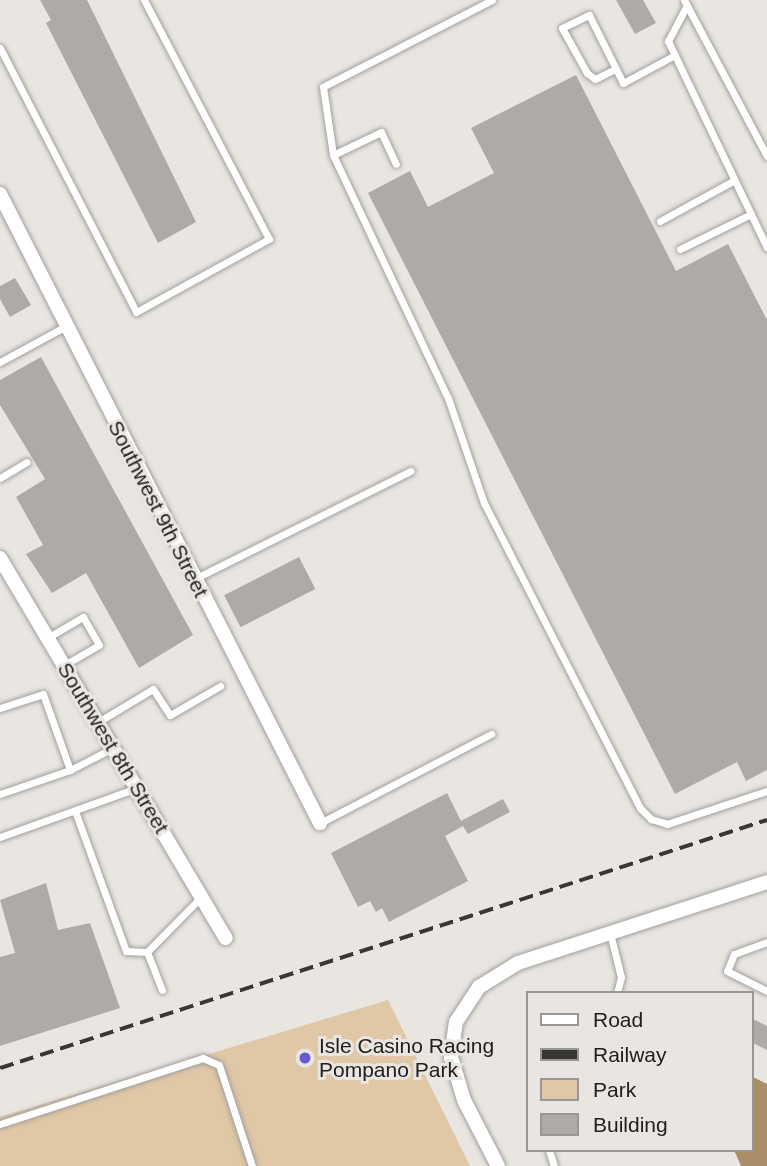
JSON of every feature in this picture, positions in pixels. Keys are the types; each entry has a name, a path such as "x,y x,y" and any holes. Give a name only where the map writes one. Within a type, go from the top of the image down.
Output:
{"street":[{"name":"Southwest 9th Street","path":"0,194 193,579 320,823"},
{"name":"Southwest 8th Street","path":"0,558 4,574 47,638 226,938"},
{"path":"498,1166 464,1100 451,1057 456,1022 479,986 518,963 767,882"}],"lane":[{"path":"0,48 136,312 270,239 144,0"},
{"path":"492,0 323,88 333,155 448,398 484,503 640,808 651,819 667,824 767,791"},
{"path":"685,3 668,41 767,248"},
{"path":"685,3 767,156"},
{"path":"615,69 595,79 587,73 562,28 589,15 623,83 675,55"},
{"path":"333,155 381,132 396,164"},
{"path":"660,221 735,180"},
{"path":"680,249 751,214"},
{"path":"0,362 66,326"},
{"path":"0,478 27,462"},
{"path":"193,579 411,471"},
{"path":"47,638 83,617 99,645 64,666"},
{"path":"98,723 153,689 170,715 220,686"},
{"path":"0,708 43,694 70,770"},
{"path":"320,823 491,734"},
{"path":"0,794 70,770 113,748"},
{"path":"0,837 136,788"},
{"path":"75,811 125,951 147,952 201,897"},
{"path":"610,933 621,977 618,991"},
{"path":"767,942 734,954 727,971 767,990"},
{"path":"147,952 162,990"},
{"path":"0,1124 203,1058 219,1065 253,1166"}],"green space":[{"name":"Isle Casino Racing Pompano Park","path":"388,1000 470,1166 0,1166 0,1117"}],"shaded area":[{"path":"753,1077 767,1084 767,1166 741,1166 735,1152 753,1152"}],"building":[{"path":"40,0 87,0 196,222 158,243 46,23 51,20"},
{"path":"616,0 643,0 656,23 635,34"},
{"path":"576,75 676,271 728,244 767,320 767,770 746,781 737,762 675,794 368,193 410,171 428,207 494,173 471,128"},
{"path":"15,278 31,305 10,317 0,299 0,286"},
{"path":"41,357 193,635 139,668 86,573 52,593 26,554 43,545 16,497 45,479 0,405 0,380"},
{"path":"299,557 315,589 240,627 224,595"},
{"path":"447,793 461,821 503,799 510,812 468,834 463,826 445,836 468,881 389,922 382,908 376,912 370,901 358,907 331,853"},
{"path":"46,883 58,930 90,923 120,1008 0,1046 0,957 15,953 0,900"},
{"path":"753,1019 767,1026 767,1050 753,1043"}],"railway":[{"path":"0,1068 767,820"}],"place":[{"name":"Isle Casino Racing Pompano Park","path":"305,1058"}]}
